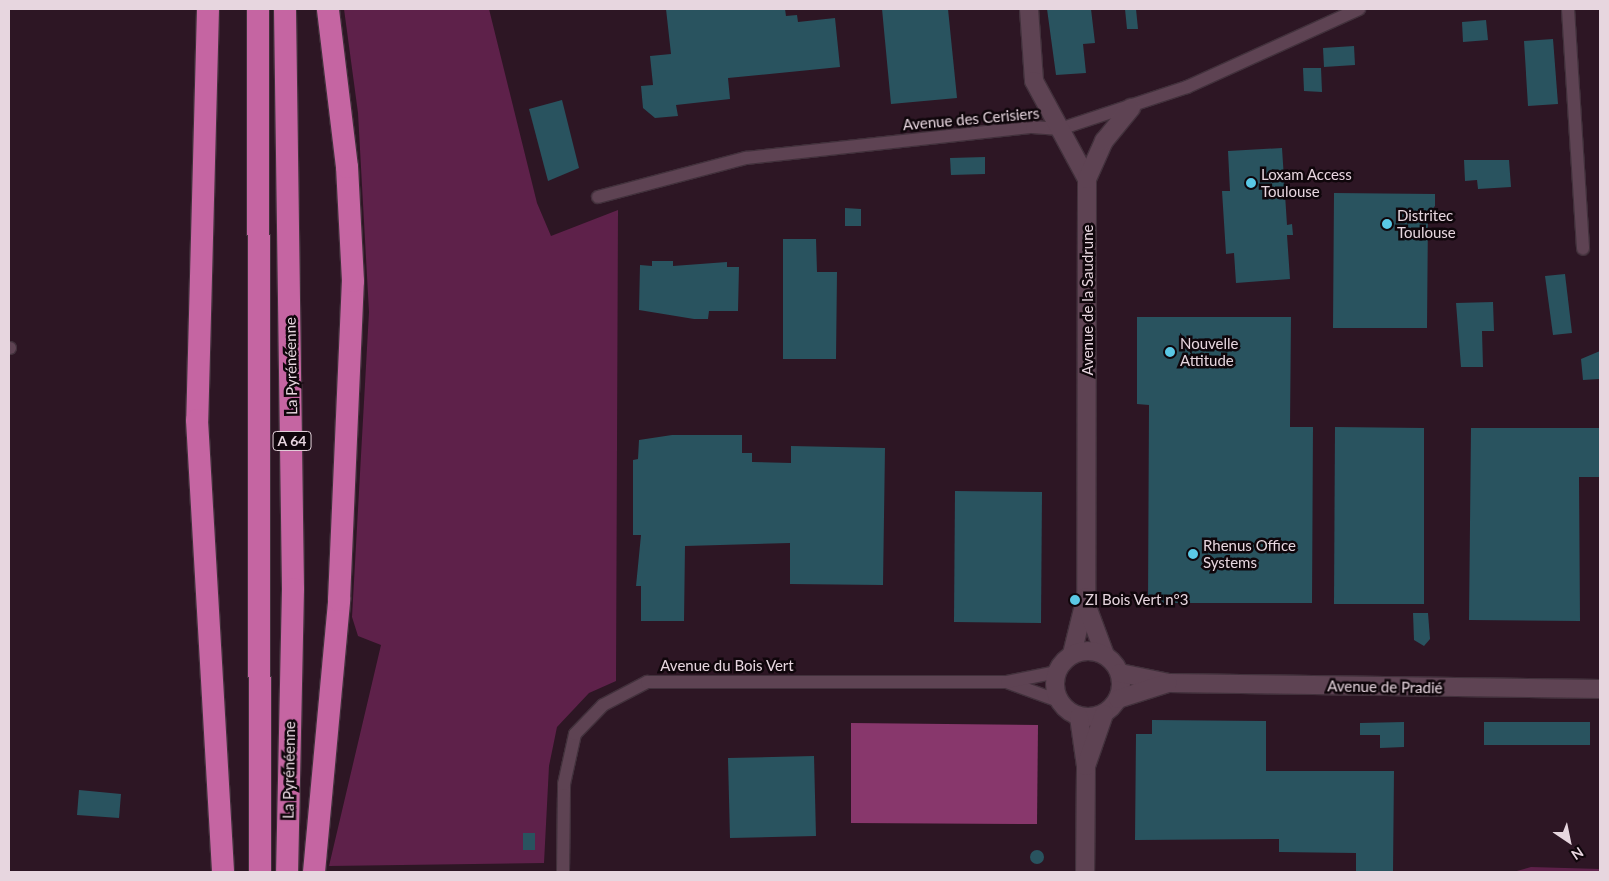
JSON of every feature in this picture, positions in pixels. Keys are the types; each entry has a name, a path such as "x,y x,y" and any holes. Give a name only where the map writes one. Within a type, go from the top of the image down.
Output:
{"highway":[{"path":"208,9 197,420 222,872"},
{"name":"La Pyrénéenne","path":"258,9 260,872"},
{"name":"La Pyrénéenne","path":"284,9 293,579 287,872"},
{"path":"314,872 339,600 352,281 347,166 328,9"}],"street":[{"name":"Avenue de la Saudrune","path":"1029,9 1034,81 1087,179 1086,604 1072,654"},
{"name":"Avenue des Cerisiers","path":"598,196 746,158 1032,127 1060,129 1131,108 1360,9"},
{"path":"1568,9 1583,249"},
{"path":"1087,179 1104,141 1131,108"},
{"name":"Avenue de la Saudrune","path":"1086,604 1105,655"},
{"path":"1085,872 1086,766 1079,717 1059,701 1057,672 1072,654 1088,651 1105,655 1120,673 1118,699 1104,714 1086,766"},
{"name":"Avenue du Bois Vert","path":"563,872 564,784 575,734 603,705 647,682 1007,682 1057,672"},
{"name":"Avenue de Pradié","path":"1120,673 1169,683 1600,689"},
{"name":"Avenue du Bois Vert","path":"1007,682 1059,701"},
{"name":"Avenue de Pradié","path":"1118,699 1169,683"},
{"path":"1079,717 1104,714"}],"shaded area":[{"path":"344,9 489,9 537,203 551,236 618,210 616,681 589,693 557,727 549,766 544,863 329,866 381,645 358,636 352,617 369,312 358,113"},
{"path":"851,723 1038,725 1037,824 851,823"},
{"path":"1531,867 1600,869 1600,872 1513,872"}],"building":[{"path":"666,9 785,9 786,16 797,15 798,22 835,18 840,67 728,78 730,99 676,105 678,116 655,118 643,108 641,86 653,85 650,56 671,54"},
{"path":"882,9 948,9 957,98 891,104"},
{"path":"1047,9 1091,9 1095,43 1083,44 1086,73 1056,75"},
{"path":"1125,9 1136,9 1138,29 1127,29"},
{"path":"1486,20 1488,40 1463,42 1462,22"},
{"path":"1553,39 1558,104 1528,106 1524,41"},
{"path":"1354,46 1355,65 1324,67 1323,48"},
{"path":"1303,68 1321,68 1322,92 1304,91"},
{"path":"562,100 579,168 548,181 529,109"},
{"path":"1282,148 1287,225 1292,224 1293,235 1287,235 1290,279 1236,283 1234,253 1226,254 1222,191 1230,191 1228,151"},
{"path":"985,157 985,174 951,175 950,158"},
{"path":"1464,160 1509,160 1511,187 1478,189 1477,180 1465,181"},
{"path":"1334,193 1435,194 1435,206 1428,214 1427,328 1333,328"},
{"path":"845,208 861,209 861,226 845,226"},
{"path":"783,239 816,239 817,272 837,272 836,359 783,359"},
{"path":"652,261 673,261 673,266 727,262 727,267 739,267 738,311 709,311 708,319 694,319 639,310 640,265 652,266"},
{"path":"1565,274 1572,333 1553,335 1545,276"},
{"path":"1493,302 1494,331 1482,331 1483,367 1461,367 1456,303"},
{"path":"1137,317 1291,317 1290,427 1313,427 1312,603 1148,603 1149,405 1137,404"},
{"path":"1600,351 1599,379 1583,380 1581,359"},
{"path":"1335,427 1424,428 1424,604 1334,604"},
{"path":"1471,428 1600,428 1600,477 1579,477 1580,621 1469,620"},
{"path":"672,435 742,435 742,453 752,453 752,462 791,463 791,446 885,448 883,585 790,584 790,543 685,546 684,621 641,621 641,586 636,586 641,535 633,535 633,460 638,459 639,440"},
{"path":"955,491 1042,492 1041,623 954,622"},
{"path":"1413,613 1428,613 1430,639 1424,646 1414,640"},
{"path":"1152,720 1266,721 1266,771 1394,771 1393,872 1356,872 1356,853 1279,852 1279,839 1135,840 1136,734 1152,734"},
{"path":"1404,722 1404,747 1380,748 1380,735 1360,735 1360,723"},
{"path":"1484,722 1590,722 1590,745 1484,745"},
{"path":"814,756 816,836 730,838 728,758"},
{"path":"79,790 121,794 119,818 77,815"},
{"path":"523,833 535,833 535,850 523,850"},
{"path":"1034,850 1040,850 1044,857 1040,864 1034,864 1030,860 1030,854"}],"place":[{"name":"Loxam Access Toulouse","path":"1251,183"},
{"name":"Distritec Toulouse","path":"1387,224"},
{"name":"Nouvelle Attitude","path":"1170,352"},
{"name":"Rhenus Office Systems","path":"1193,554"},
{"name":"ZI Bois Vert n°3","path":"1075,600"}]}
